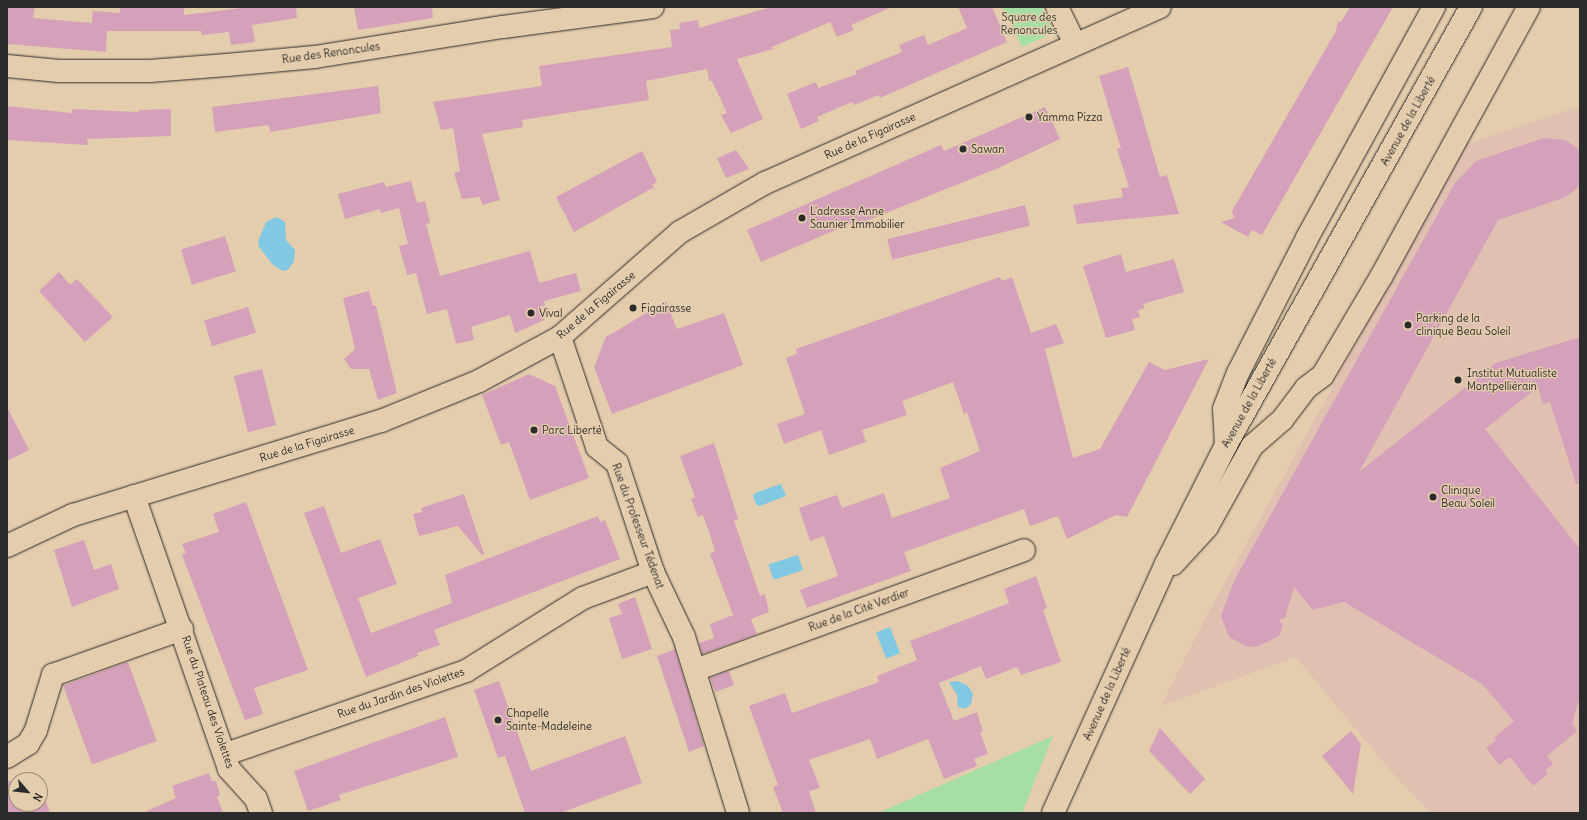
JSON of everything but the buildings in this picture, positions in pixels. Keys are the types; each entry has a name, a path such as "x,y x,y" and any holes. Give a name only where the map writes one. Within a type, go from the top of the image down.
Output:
{"street":[{"name":"Rue des Renoncules","path":"7,66 59,71 150,71 234,65 315,57 503,27 653,7"},
{"path":"1057,7 1076,44"},
{"name":"Rue de la Figairasse","path":"7,546 73,515 381,421 479,381 560,336 680,232 765,183 1160,7"},
{"path":"1226,445 1224,409 1238,373 1306,238 1434,7"},
{"name":"Avenue de la Liberté","path":"1053,813 1160,576 1226,445 1471,7"},
{"path":"1160,576 1207,527 1256,442 1282,420 1306,388 1323,375 1381,277 1529,7"},
{"name":"Rue du Professeur Tédenat","path":"560,336 597,447 617,463 653,572 684,637 738,813"},
{"name":"Rue du Plateau des Violettes","path":"134,496 226,754 230,769 256,799 261,813"},
{"name":"Rue de la Cité Verdier","path":"695,670 1024,550"},
{"name":"Rue du Jardin des Violettes","path":"226,754 466,671 583,598 653,572"},
{"name":"Rue du Plateau des Violettes","path":"7,757 28,744 31,739 53,675 182,629"}],"shaded area":[{"name":"Institut Mutualiste Montpelliérain","path":"1580,106 1580,813 1430,813 1387,767 1296,657 1161,706 1206,617 1466,144"}],"green space":[{"name":"Square des Renoncules","path":"1002,7 1042,7 1051,28 1045,37 1022,47"},
{"path":"1053,736 1022,813 878,813"}],"water":[{"path":"277,217 285,222 286,240 295,250 294,261 288,270 283,271 273,265 259,247 258,242 266,222"},
{"path":"781,484 786,496 760,506 756,504 753,496 755,493"},
{"path":"798,555 803,570 773,580 769,565"},
{"path":"890,627 900,653 886,659 876,632"},
{"path":"958,681 968,686 973,694 971,704 965,709 958,707 957,695 949,682"}],"place":[{"name":"Yamma Pizza","path":"1029,117"},
{"name":"Sawan","path":"963,149"},
{"name":"L'adresse Anne Saunier Immobilier","path":"802,218"},
{"name":"Figairasse","path":"633,308"},
{"name":"Vival","path":"531,313"},
{"name":"Parking de la clinique Beau Soleil","path":"1408,325"},
{"name":"Institut Mutualiste Montpelliérain","path":"1458,380"},
{"name":"Parc Liberté","path":"534,430"},
{"name":"Clinique Beau Soleil","path":"1433,497"},
{"name":"Chapelle Sainte-Madeleine","path":"498,720"}]}
